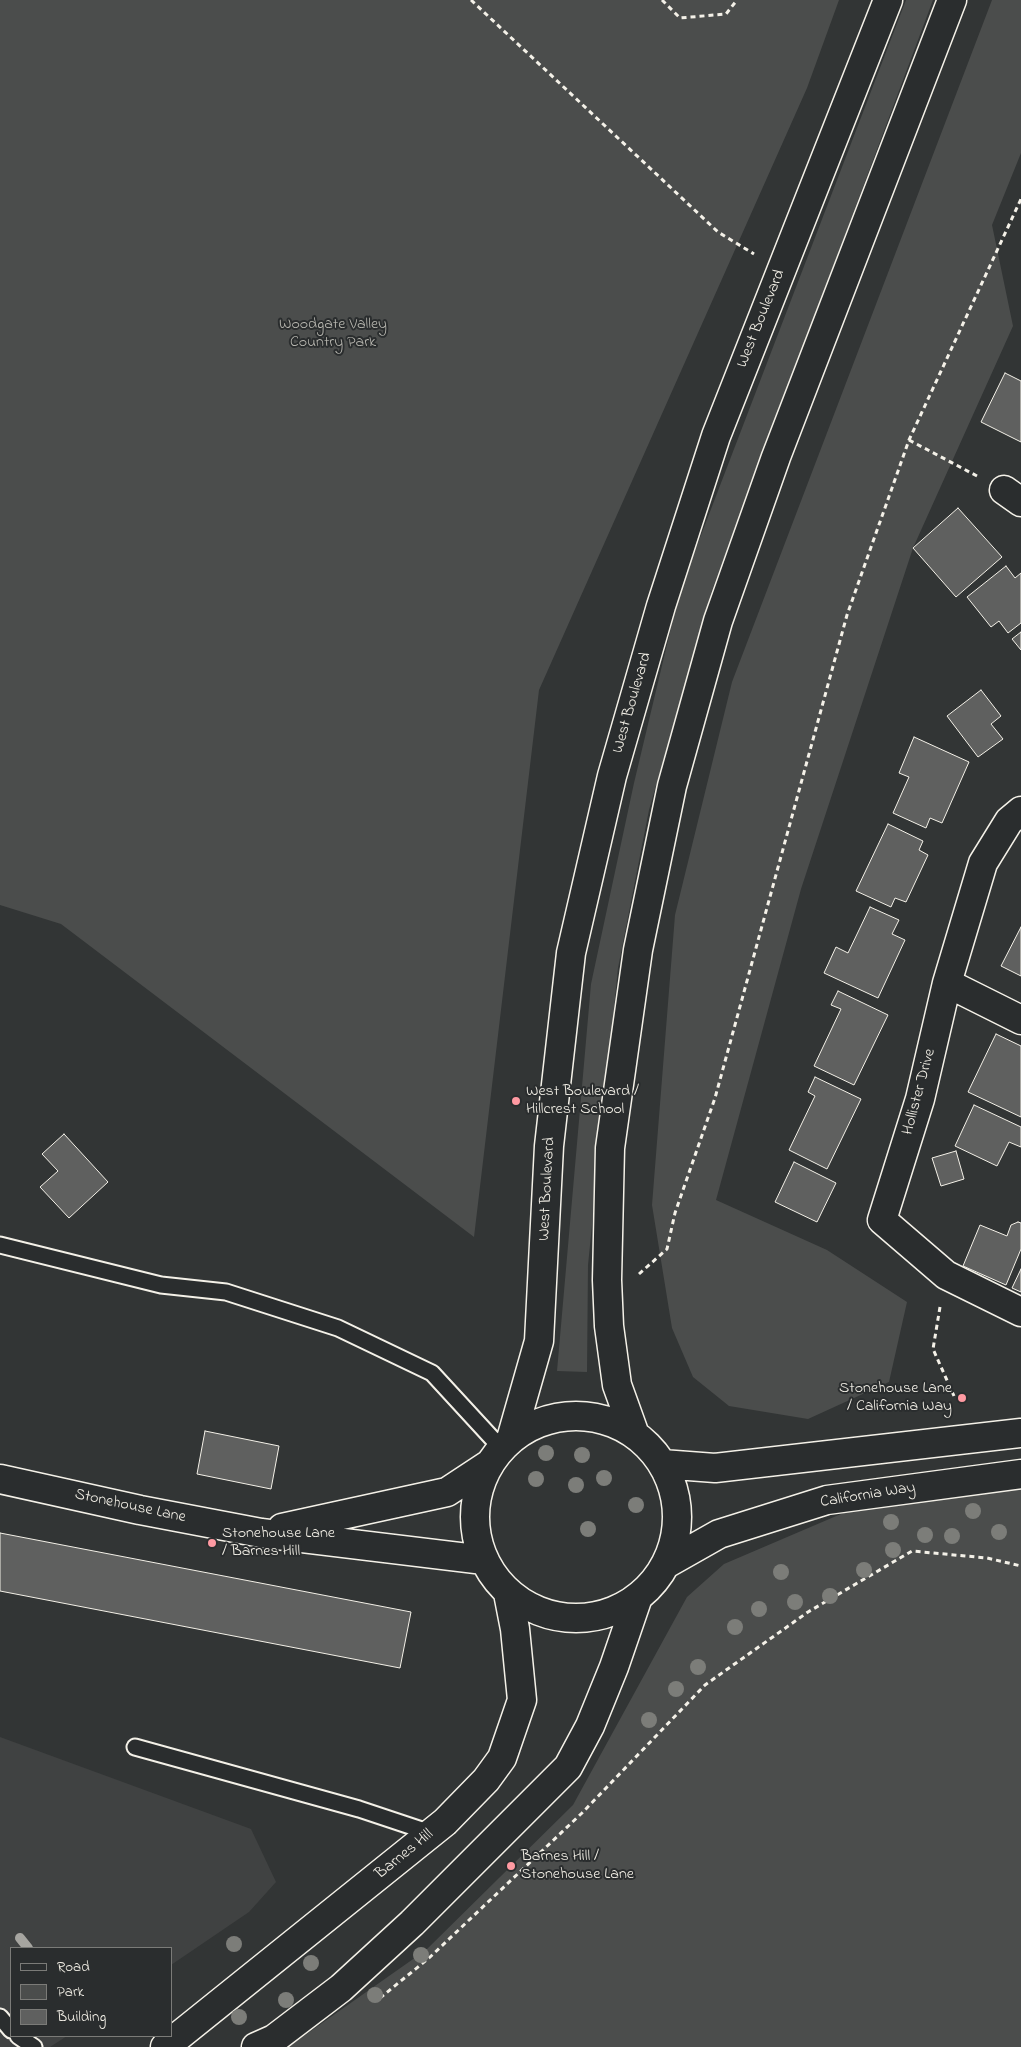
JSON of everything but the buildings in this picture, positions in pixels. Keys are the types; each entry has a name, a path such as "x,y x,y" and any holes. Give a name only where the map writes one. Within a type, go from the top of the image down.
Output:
{"main road":[{"name":"West Boulevard","path":"508,1593 494,1578 484,1560 476,1536 474,1512 478,1488 500,1451 539,1341 550,1146 572,953 612,776 661,606 716,436 888,0"},
{"path":"508,1593 528,1606 549,1615 572,1618 595,1616 617,1609 638,1597 653,1582 666,1564 676,1531 677,1514 670,1479 650,1448 636,1435 617,1385 609,1326 607,1280 610,1148 638,950 672,786 721,612 776,457 952,0"},
{"name":"Hollister Drive","path":"1021,811 1009,821 983,863 947,983 920,1099 882,1220 946,1275 1021,1312"},
{"path":"947,983 1021,1020"},
{"name":"Stonehouse Lane","path":"261,1533 447,1492 530,1426 550,1419 573,1416 595,1418 616,1424 636,1435"},
{"path":"662,1464 715,1468 1021,1434"},
{"name":"California Way","path":"666,1564 719,1534 827,1500 1021,1474"},
{"name":"Stonehouse Lane","path":"0,1479 130,1508 261,1533 484,1560"},
{"name":"Barnes Hill","path":"165,2047 431,1833 486,1780 502,1758 522,1700 515,1629 508,1593"},
{"path":"256,2047 274,2038 341,1988 412,1923 568,1767 590,1726 614,1667 638,1597"}],"lane":[{"path":"0,1245 161,1285 226,1292 338,1328 432,1373 500,1451"},
{"path":"135,1747 359,1809 431,1833"},
{"path":"0,2017 10,2029"},
{"path":"19,2037 34,2047"}],"path":[{"path":"471,0 718,232 756,255"},
{"path":"662,0 680,18 726,14 737,0"},
{"path":"607,1280 638,1275 667,1249 675,1213 714,1098 847,615 909,440 1021,199"},
{"path":"909,440 1012,496"},
{"path":"946,1275 932,1349 954,1396"},
{"path":"378,2000 429,1958 582,1814 705,1685 808,1612 912,1551 987,1558 1021,1566"}],"shaded area":[{"path":"0,1737 251,1829 276,1882 249,1912 172,1964 172,1947 10,1947 10,2037 65,2037 50,2047 0,2047"}],"green space":[{"name":"Woodgate Valley Country Park","path":"0,0 839,0 807,88 539,690 474,1237 61,924 0,905"},
{"path":"906,0 933,0 712,590 649,810 618,968 588,1265 587,1372 557,1371 591,984 634,783 680,590"},
{"path":"992,0 1021,0 1021,153 992,225 1013,326 913,548 801,889 716,1200 827,1250 907,1302 889,1382 808,1419 729,1406 693,1377 672,1328 652,1205 675,915 732,682"},
{"path":"1021,1486 1021,2047 288,2047 426,1950 573,1805 687,1597 724,1564 855,1508"}],"waterway":[{"path":"20,1938 27,1947"}],"place":[{"name":"West Boulevard / Hillcrest School","path":"516,1101"},
{"name":"Stonehouse Lane / California Way","path":"962,1398"},
{"name":"Stonehouse Lane / Barnes Hill","path":"212,1543"},
{"name":"Barnes Hill / Stonehouse Lane","path":"511,1866"}]}
